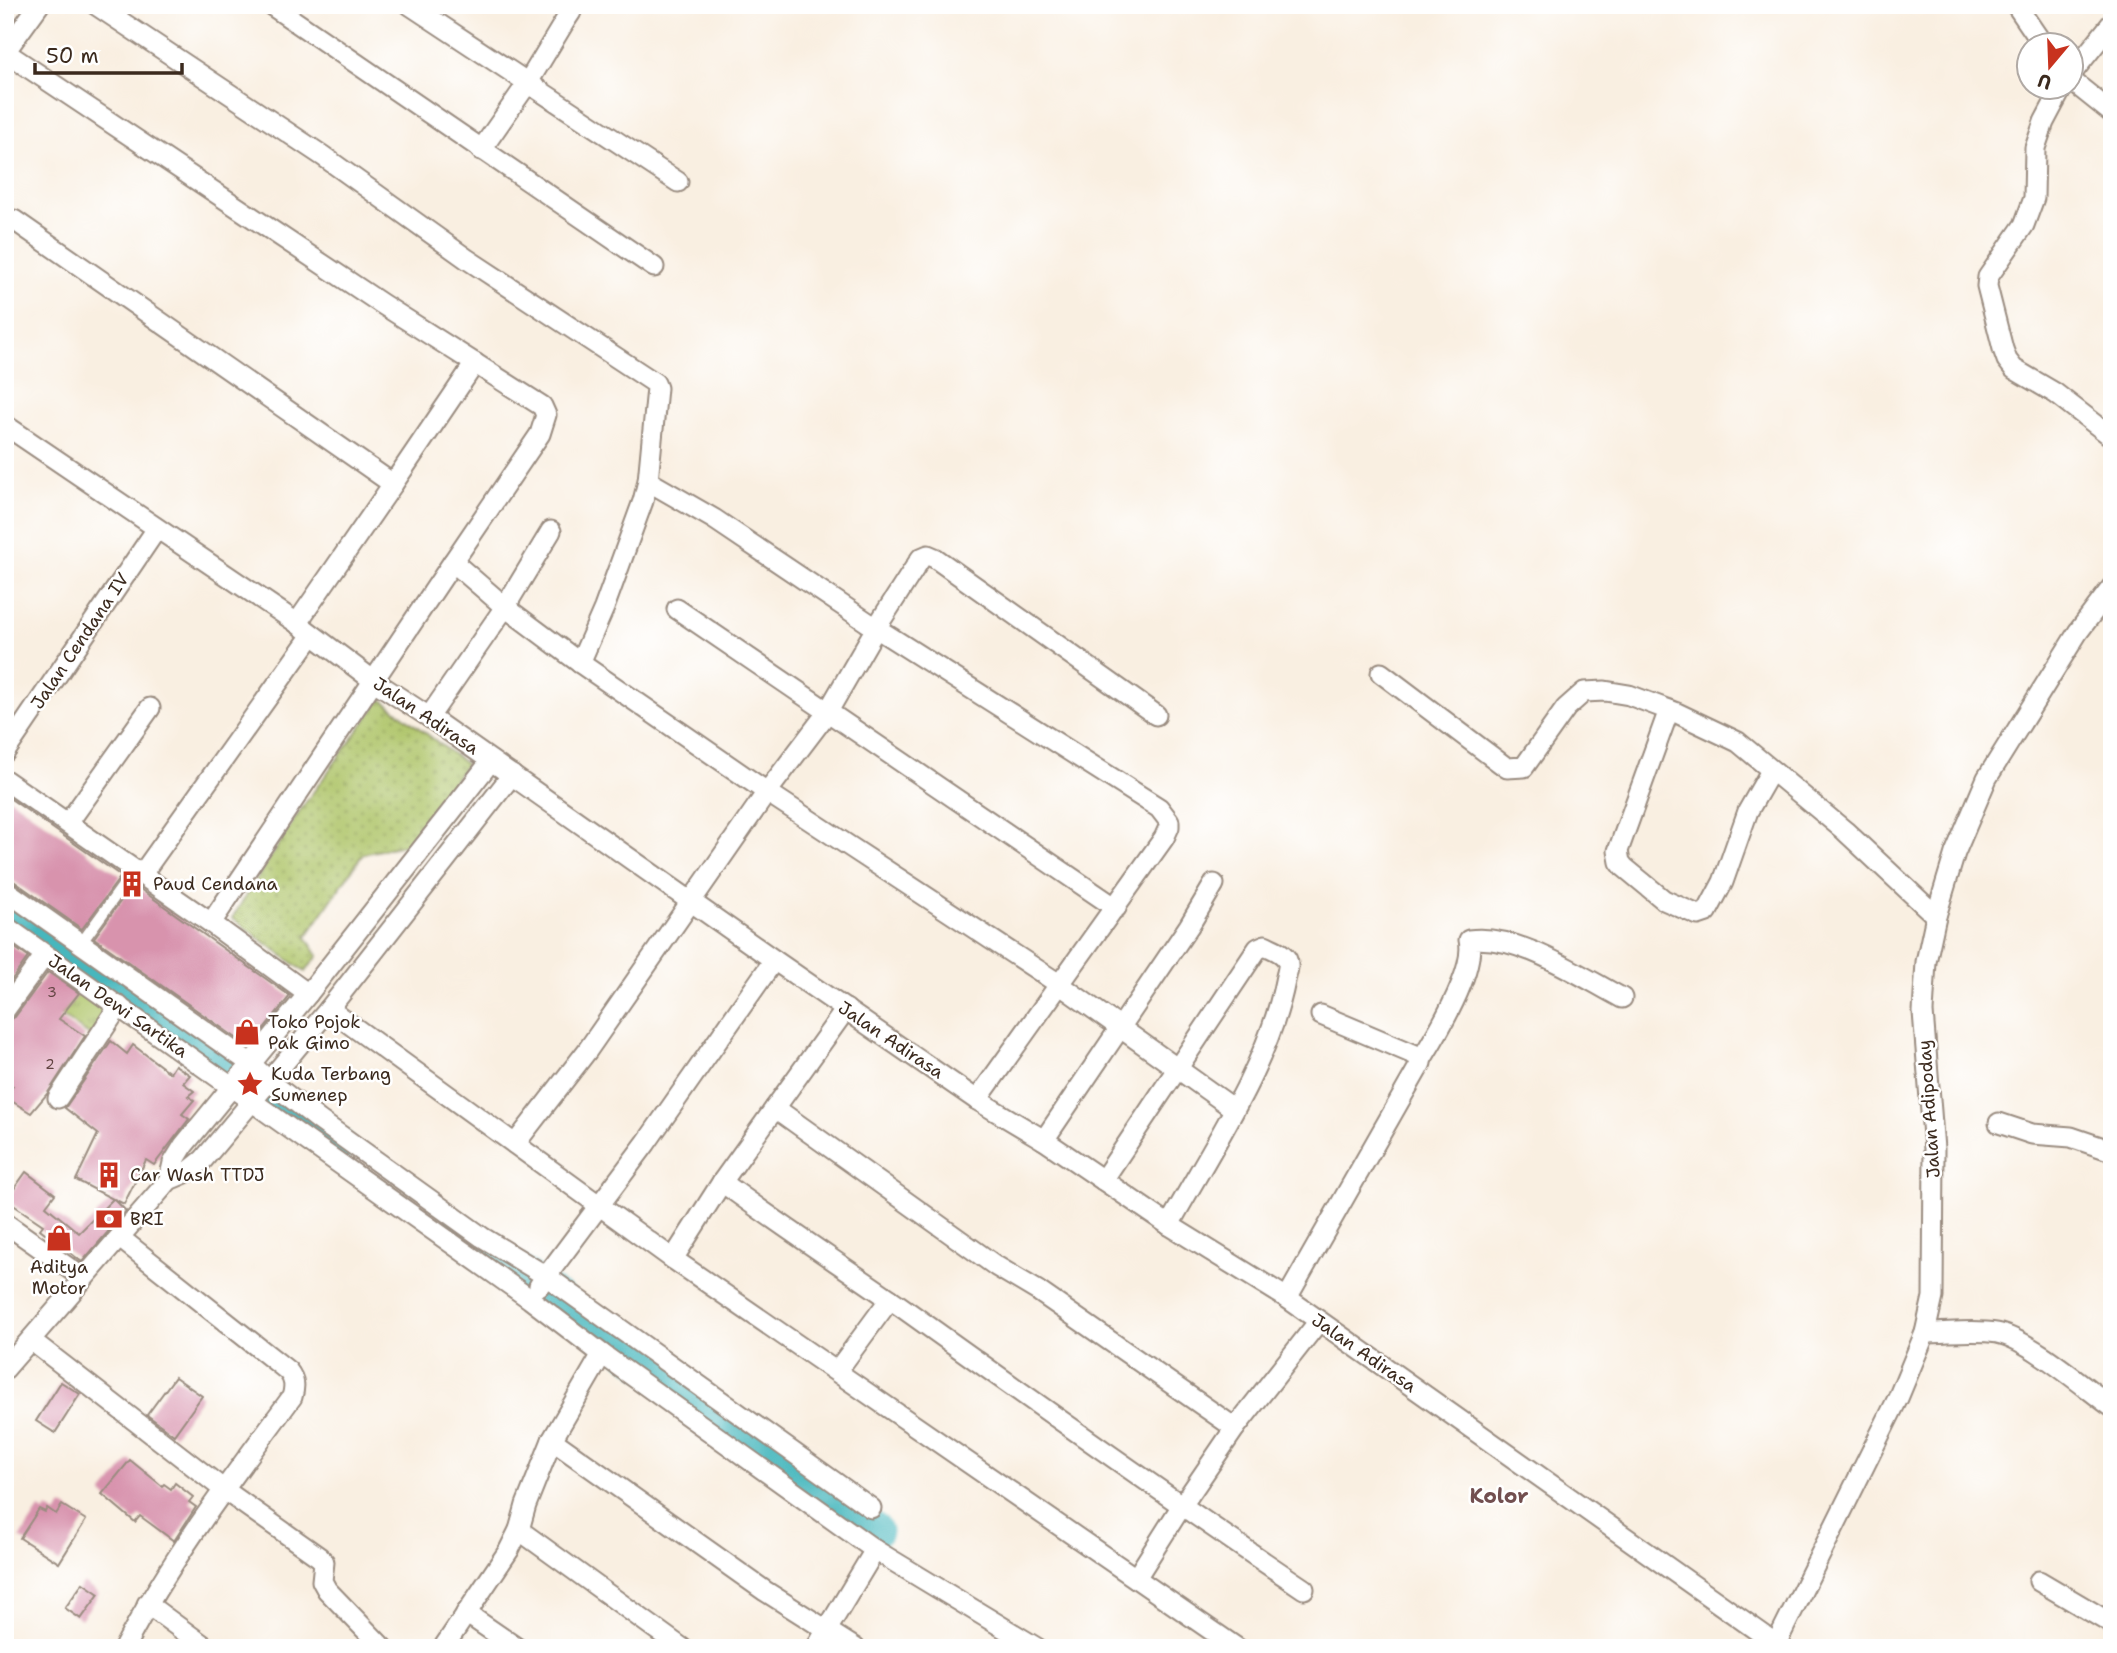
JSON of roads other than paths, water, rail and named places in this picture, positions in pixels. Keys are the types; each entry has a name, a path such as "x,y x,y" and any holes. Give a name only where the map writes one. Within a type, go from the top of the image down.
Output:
{"street":[{"path":"39,5 5,52 382,304 542,406 546,415 540,434 211,923"},
{"path":"96,5 323,156 467,259 650,379 657,388 648,481 604,608 580,663"},
{"path":"271,5 654,267"},
{"path":"410,5 678,182"},
{"path":"481,150 527,84 565,22 570,5"},
{"path":"2016,5 2035,32"},
{"path":"2086,55 2112,23"},
{"path":"2086,93 2112,113"},
{"path":"2055,102 2035,148 2034,198 2024,225 1989,277 1987,286 2003,349 2014,369 2055,393 2112,437"},
{"path":"14,220 393,484"},
{"path":"138,872 304,629 393,484 475,363"},
{"name":"Jalan Adirasa","path":"7,431 304,629 374,681 977,1100 1044,1140 1169,1225 1287,1298 1777,1647"},
{"path":"648,481 714,519 876,628 1159,808 1169,821 1167,833 1116,908 977,1100"},
{"name":"Jalan Cendana IV","path":"5,752 156,530"},
{"path":"429,717 505,607 551,531"},
{"path":"515,1143 587,1051 767,792 827,713 876,628 921,558 928,555 1156,715"},
{"path":"453,562 505,607 580,663 767,792 1059,984 1234,1109"},
{"name":"Jalan Adipoday","path":"1777,1647 1898,1398 1925,1333 1933,1297 1934,1149 1923,1012 1926,962 1936,916 1955,853 1987,778 2077,632 2112,587"},
{"path":"677,609 1116,908"},
{"path":"1381,673 1507,768 1524,767 1566,708 1584,692 1605,691 1629,695 1668,710 1738,742 1845,831 1936,916"},
{"path":"68,823 150,708"},
{"path":"1668,710 1618,851 1624,867 1664,900 1698,915 1707,912 1723,882 1748,811 1771,771"},
{"path":"10,1358 32,1341 169,1180 173,1163 184,1146 491,761"},
{"path":"169,1180 188,1172 202,1160 269,1081 329,1009 512,775"},
{"path":"5,780 308,993"},
{"path":"1044,1140 1189,926 1214,884"},
{"path":"5,890 250,1063 269,1081 482,1237 545,1277 871,1508"},
{"name":"Jalan Dewi Sartika","path":"5,926 531,1298 601,1354 875,1550 1037,1648"},
{"path":"1287,1298 1392,1118 1435,1038 1468,965 1472,950 1469,940 1497,940 1541,956 1622,998"},
{"path":"1103,1180 1258,948 1265,945 1282,954 1288,966 1282,997 1264,1047 1234,1109 1169,1225"},
{"path":"5,1010 45,955"},
{"path":"531,1298 646,1143 774,960"},
{"path":"58,1098 119,1006"},
{"path":"329,1009 673,1259 1237,1648"},
{"path":"673,1259 722,1182 846,1009"},
{"path":"1321,1015 1418,1056 1421,1060"},
{"path":"775,1108 996,1266 1235,1428"},
{"path":"1999,1123 2032,1134 2071,1137 2112,1151"},
{"path":"722,1182 784,1229 890,1299 1181,1507 1304,1589"},
{"path":"5,1223 83,1278"},
{"path":"120,1238 288,1371 294,1379 292,1397 223,1489 147,1605 124,1648"},
{"path":"837,1371 890,1299"},
{"path":"1136,1578 1235,1428 1319,1321"},
{"path":"1925,1333 1990,1332 2016,1340 2068,1374 2112,1408"},
{"path":"32,1341 223,1489 319,1557 324,1562 322,1581 327,1590 383,1648"},
{"path":"443,1648 509,1550 552,1440 601,1354"},
{"path":"552,1440 765,1591 855,1648"},
{"path":"519,1530 682,1648"},
{"path":"816,1648 875,1550"},
{"path":"2039,1581 2112,1624"},
{"path":"147,1605 207,1648"},
{"path":"466,1613 517,1648"}],"lane":[{"path":"82,942 138,872"}],"waterway":[{"path":"5,911 233,1067"},
{"path":"270,1096 338,1145"},
{"path":"458,1230 552,1295 875,1531"}],"place":[{"name":"Paud Cendana","path":"132,884"},
{"name":"Toko Pojok Pak Gimo","path":"247,1032"},
{"name":"Kuda Terbang Sumenep","path":"250,1084"},
{"name":"Car Wash TTDJ","path":"109,1175"},
{"name":"BRI","path":"109,1219"},
{"name":"Aditya Motor","path":"59,1238"}],"district":[{"name":"Kolor","path":"1499,1496"}]}
